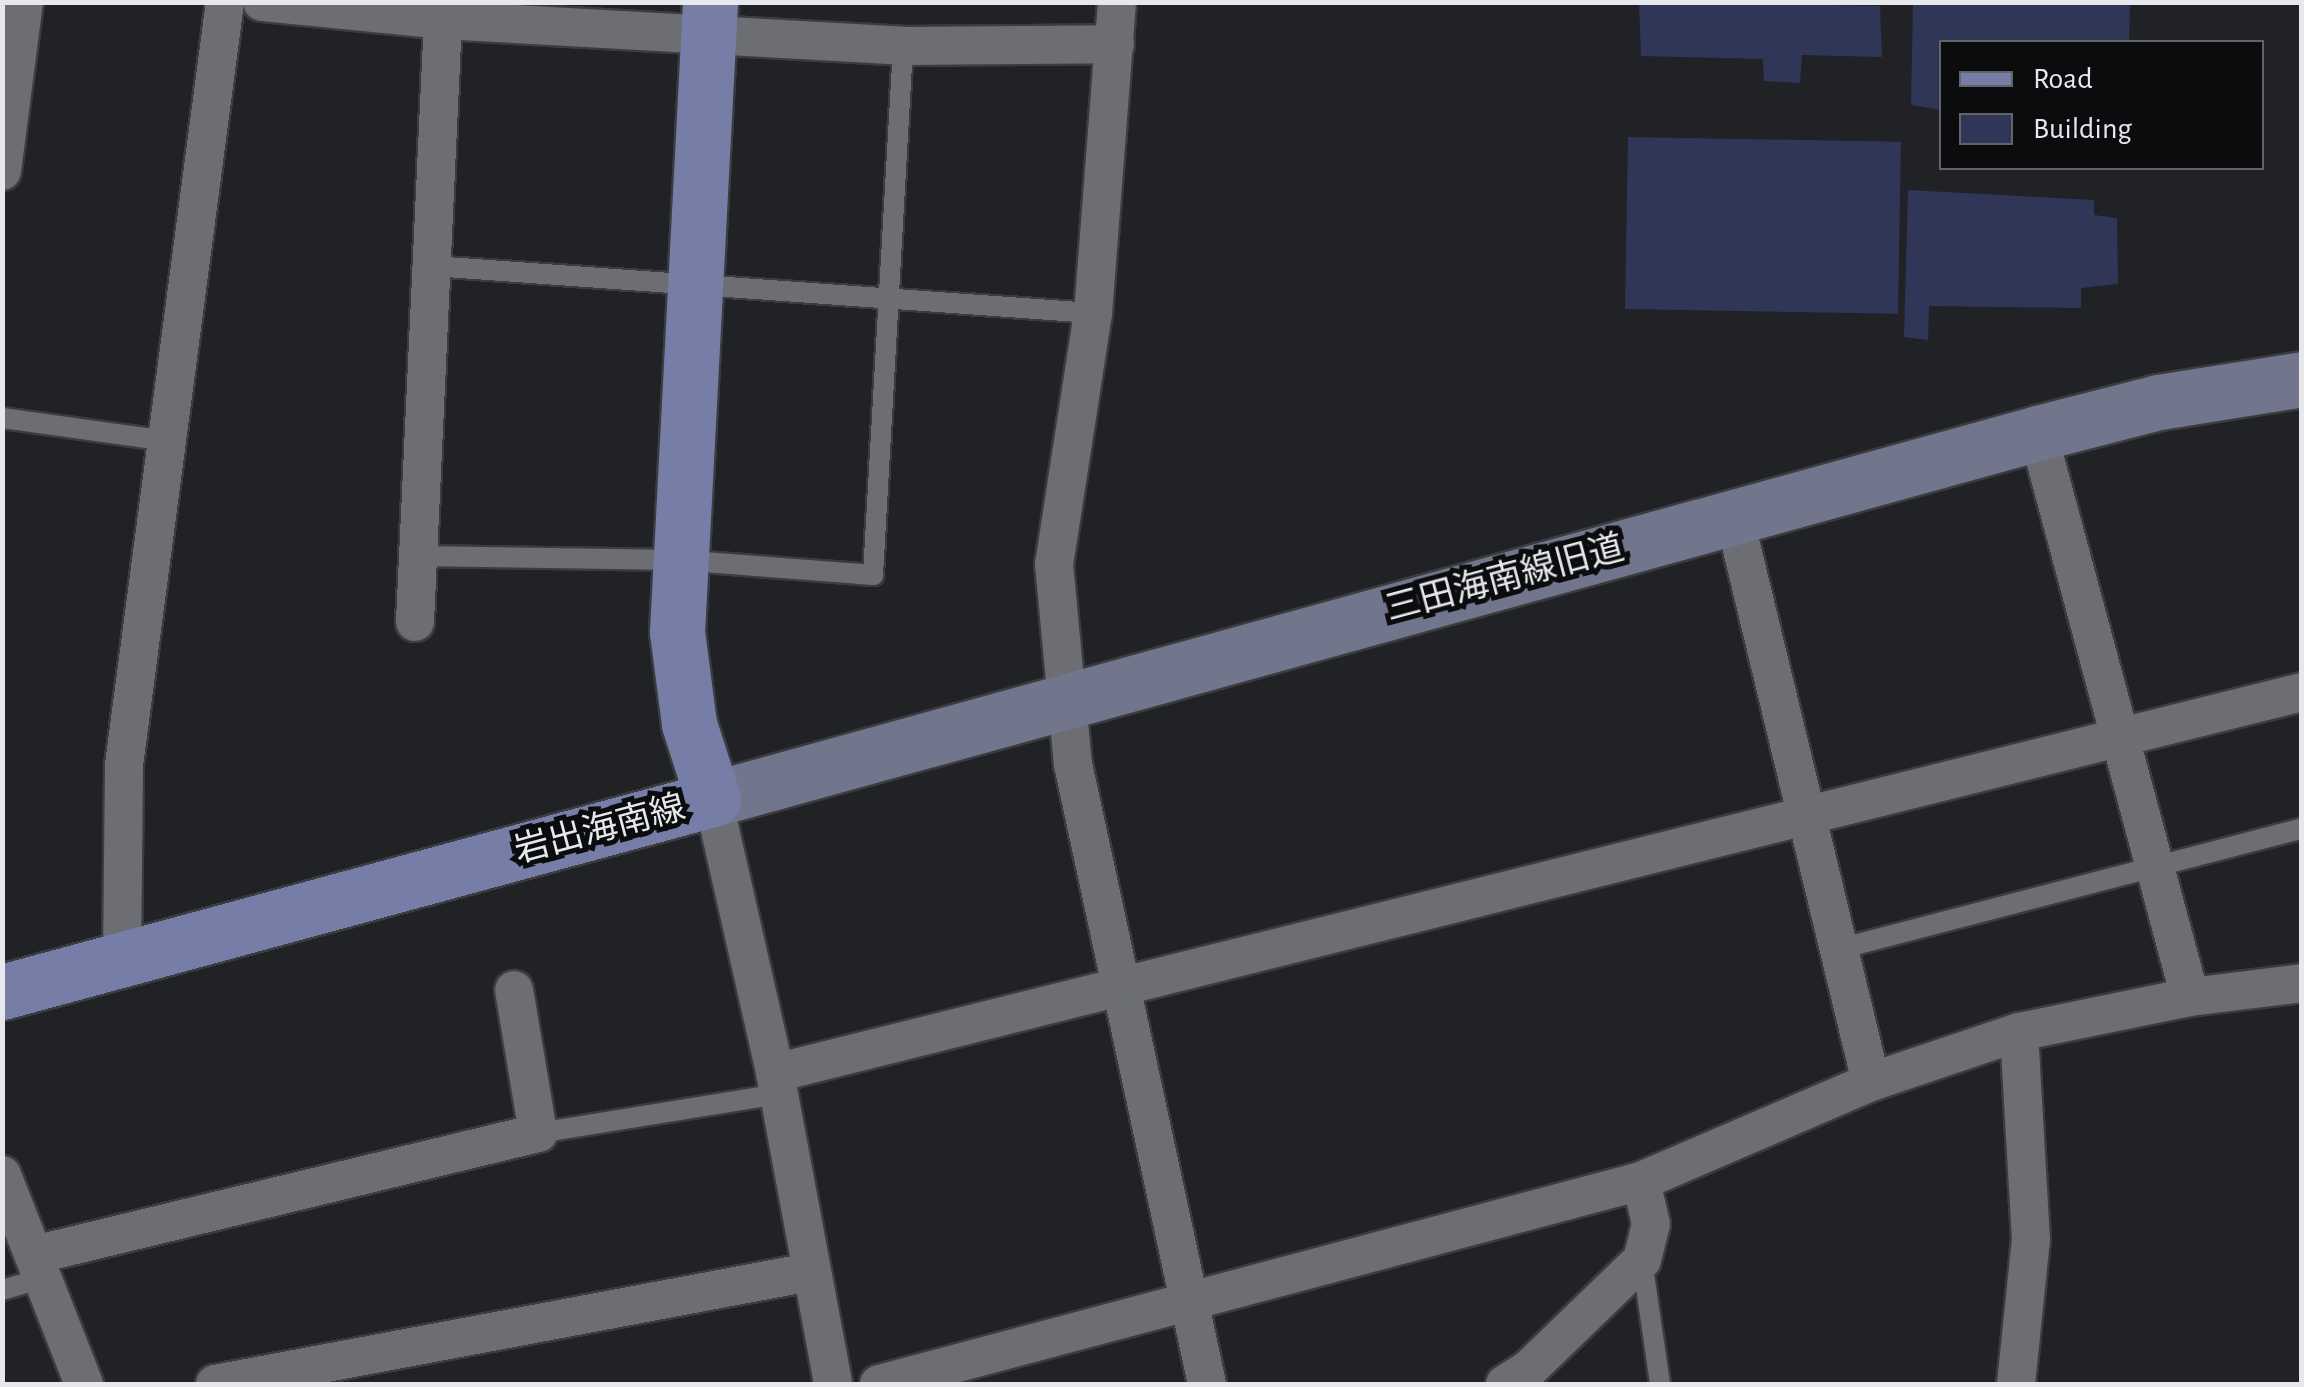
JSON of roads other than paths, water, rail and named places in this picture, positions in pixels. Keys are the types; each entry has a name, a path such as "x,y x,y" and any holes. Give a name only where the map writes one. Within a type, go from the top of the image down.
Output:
{"main road":[{"name":"岩出海南線","path":"2,992 713,800 689,724 677,632 709,18"}],"street":[{"path":"2,171 24,2"},
{"path":"122,959 124,766 225,2"},
{"path":"262,2 443,20 709,18 903,46 1115,44"},
{"path":"1117,2 1093,313 1054,564 1064,700 1186,1302 1207,1384"},
{"path":"415,622 443,20"},
{"name":"三田海南線旧道","path":"713,800 2038,433 2159,402 2299,383"},
{"path":"2038,433 2190,996"},
{"path":"1734,516 1871,1082"},
{"path":"777,1084 1120,986 2302,692"},
{"path":"713,800 777,1084 834,1384"},
{"path":"879,1384 1641,1181 1871,1082 2019,1032 2190,996 2302,982"},
{"path":"38,1266 538,1133 514,990"},
{"path":"2016,1384 2031,1240 2019,1032"},
{"path":"2,1176 84,1384"},
{"path":"1505,1384 1529,1369 1642,1260 1651,1224 1641,1181"},
{"path":"215,1384 810,1272"}],"lane":[{"path":"418,556 678,560 872,574 903,46"},
{"path":"432,266 1093,313"},
{"path":"2,418 167,441"},
{"path":"1839,949 2302,828"},
{"path":"538,1133 777,1084"},
{"path":"1642,1260 1660,1384"},
{"path":"2,1290 38,1266"}]}
